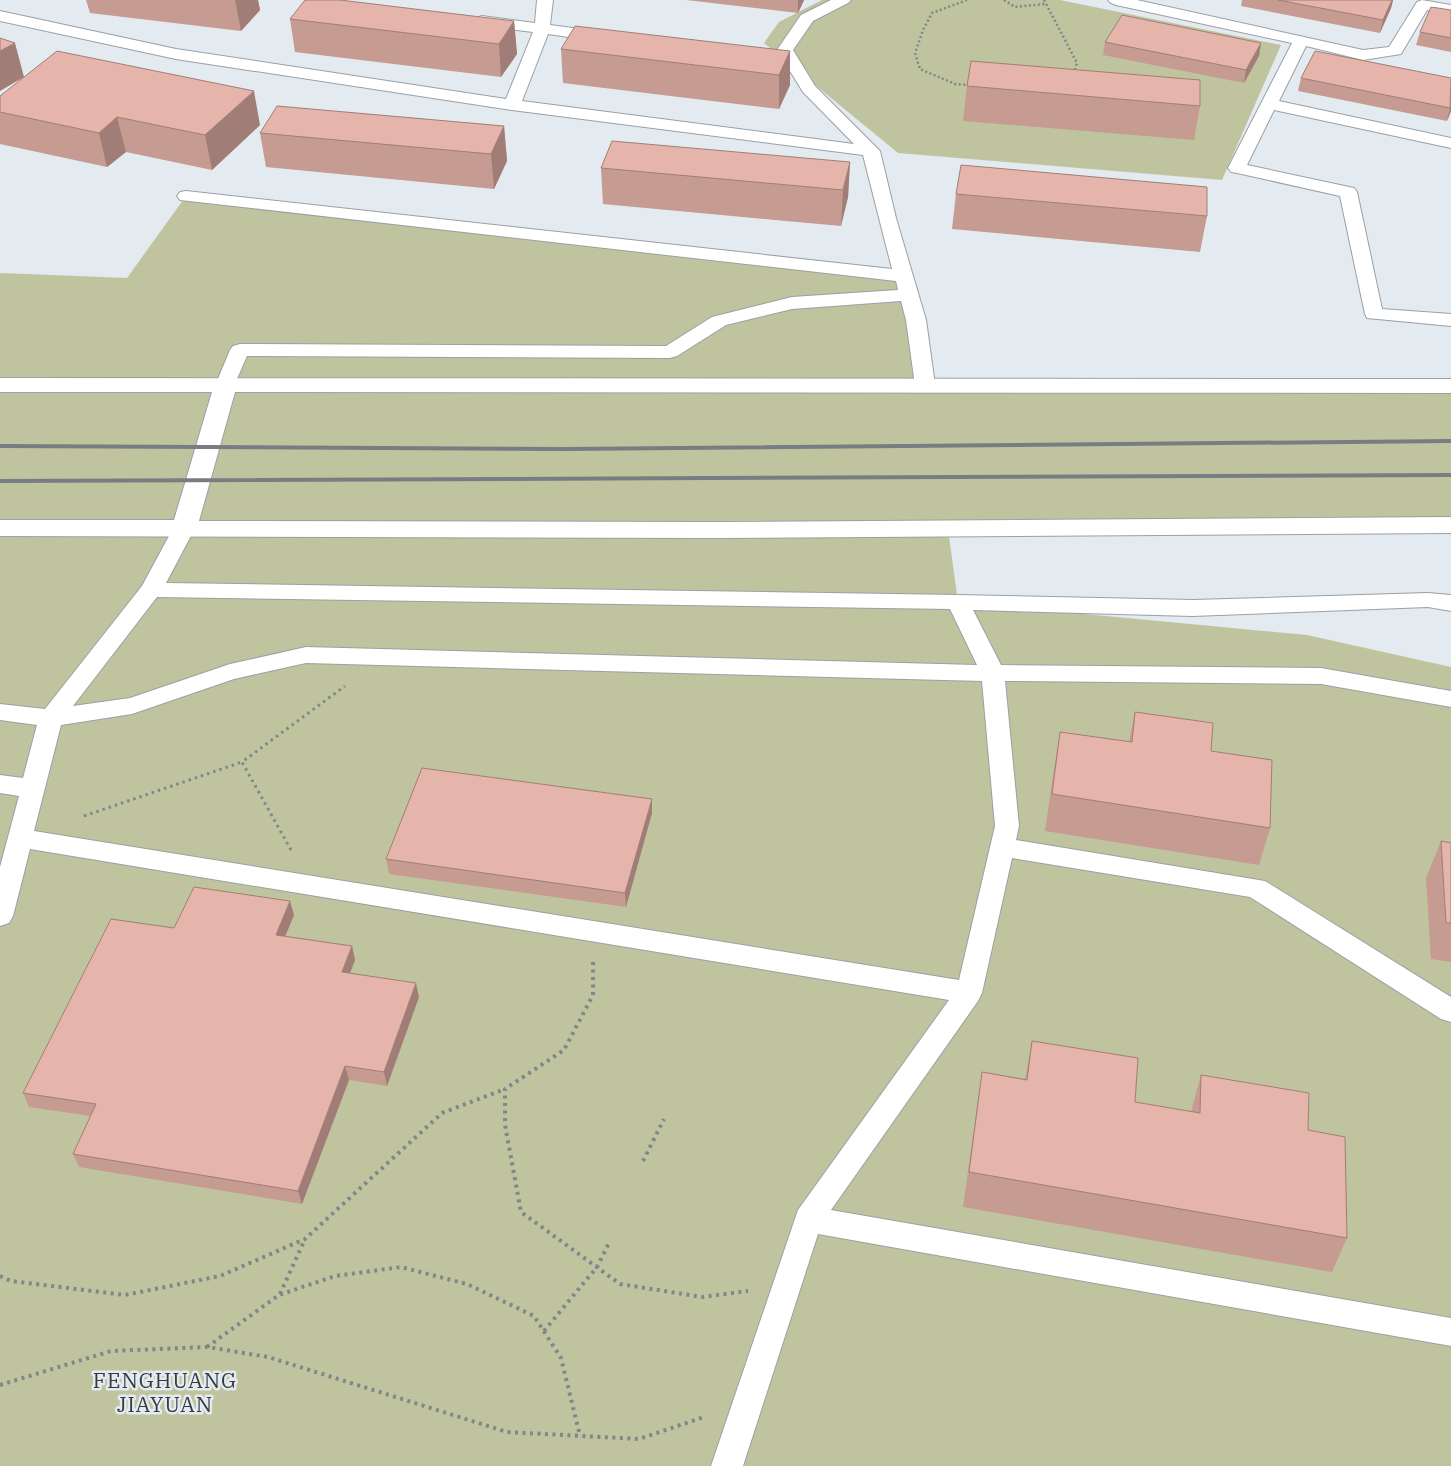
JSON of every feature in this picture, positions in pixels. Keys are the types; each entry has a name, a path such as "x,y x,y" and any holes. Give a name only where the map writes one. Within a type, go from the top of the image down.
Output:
{"street":[{"path":"0,385 1451,386"},
{"path":"184,528 225,386"},
{"path":"0,528 724,530 1451,525"}],"lane":[{"path":"512,105 542,29 545,0"},
{"path":"844,0 807,18 784,50 809,89 871,151 887,218 916,320 924,385"},
{"path":"1116,0 1363,55 1394,51 1422,5 1451,10"},
{"path":"0,16 176,54 512,105 871,151"},
{"path":"465,19 618,39"},
{"path":"1302,40 1237,168 1348,192 1374,314 1451,320"},
{"path":"772,58 791,60"},
{"path":"1269,104 1451,143"},
{"path":"186,196 904,276"},
{"path":"225,386 240,350 670,352 718,320 792,303 909,295"},
{"path":"0,916 6,873 21,838 51,718 151,590 184,528"},
{"path":"151,590 958,602 1193,608 1428,600 1451,603"},
{"path":"727,1466 808,1219 968,993 1007,826 993,672 958,602"},
{"path":"0,712 51,718 132,706 230,672 306,655 993,672 1321,676 1451,699"},
{"path":"0,784 34,789"},
{"path":"21,838 968,993"},
{"path":"1001,847 1256,888 1451,1011"},
{"path":"808,1219 1451,1332"}],"path":[{"path":"967,0 961,0 932,13 923,30 915,53 920,69 955,84 973,86"},
{"path":"1004,0 1015,7 1046,4"},
{"path":"1044,0 1077,64 1073,76"},
{"path":"76,819 242,762 383,657"},
{"path":"242,762 311,886"},
{"path":"0,1276 11,1281 125,1295 220,1276 305,1239 442,1113 505,1090 564,1050 593,995 593,953 583,930"},
{"path":"505,1090 506,1124 521,1212 620,1284 702,1296 786,1287"},
{"path":"643,1161 664,1119"},
{"path":"280,1295 305,1239"},
{"path":"544,1331 597,1267 610,1241"},
{"path":"207,1347 280,1295 335,1276 400,1267 467,1284 534,1316 561,1358 580,1436"},
{"path":"0,1385 111,1351 207,1347 268,1357 507,1432 639,1439 748,1403"}],"green space":[{"path":"822,0 1060,0 1281,45 1222,180 898,153 764,43 779,22"},
{"path":"186,196 903,276 925,384 1451,386 1451,525 948,529 958,602 1307,635 1451,667 1451,1466 0,1466 0,273 127,278"}],"building":[{"path":"305,0 340,0 514,21 499,44 290,19"},
{"path":"1278,0 1392,0 1383,20"},
{"path":"1431,7 1451,10 1451,38 1420,32"},
{"path":"1122,15 1261,43 1246,70 1105,42"},
{"path":"575,26 790,51 779,75 561,49"},
{"path":"0,38 15,43 0,51"},
{"path":"57,51 254,91 205,135 117,117 99,133 0,112 0,96"},
{"path":"1315,51 1451,78 1450,108 1301,78"},
{"path":"971,61 1200,80 1200,106 967,86"},
{"path":"277,106 504,126 491,154 260,133"},
{"path":"612,141 850,162 843,190 601,168"},
{"path":"961,165 1207,187 1207,216 956,194"},
{"path":"1135,712 1213,723 1211,751 1272,760 1270,828 1052,794 1060,732 1132,742"},
{"path":"422,768 652,799 625,893 386,859"},
{"path":"1441,841 1451,843 1451,923 1446,923"},
{"path":"194,887 290,901 276,935 352,946 342,972 416,983 384,1072 345,1066 298,1191 73,1154 96,1104 23,1093 111,919 174,928"},
{"path":"1032,1041 1138,1058 1135,1102 1200,1113 1201,1075 1309,1093 1308,1130 1345,1137 1347,1238 969,1172 982,1072 1027,1080"}],"railway":[{"path":"0,446 566,449 1451,441"},
{"path":"0,481 1451,475"}],"district":[{"name":"FENGHUANG JIAYUAN","path":"165,1392"}]}
